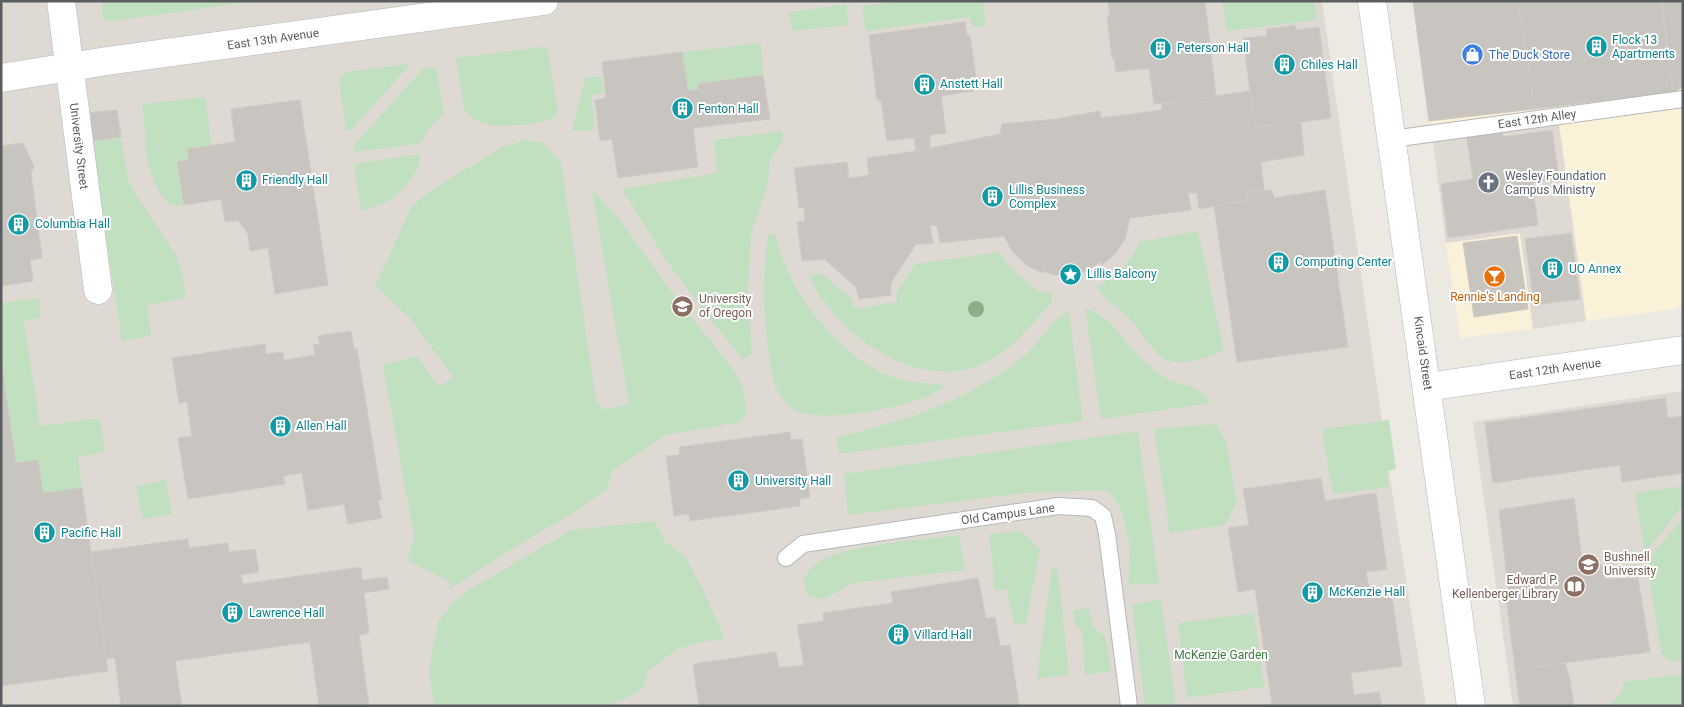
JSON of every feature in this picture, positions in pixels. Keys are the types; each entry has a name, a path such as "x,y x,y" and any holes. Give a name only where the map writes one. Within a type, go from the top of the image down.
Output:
{"street":[{"name":"University Street","path":"61,1 98,290"},
{"name":"East 13th Avenue","path":"1,78 544,1"},
{"name":"Kincaid Street","path":"1372,1 1471,706"},
{"name":"East 12th Avenue","path":"1427,386 1683,350"}],"lane":[{"name":"East 12th Alley","path":"1392,139 1683,99"},
{"name":"Old Campus Lane","path":"786,558 803,544 1058,506 1092,508 1103,516 1107,534 1129,706"}],"shaded area":[{"name":"University of Oregon","path":"1,1 1322,1 1392,491 1426,706 1,706"},
{"path":"1413,1 1683,1 1683,308 1586,321 1559,124 1433,142"},
{"path":"1559,124 1586,321 1533,329 1520,233 1446,243 1433,142"},
{"path":"1520,233 1533,329 1460,338 1446,243"},
{"name":"Bushnell University","path":"1683,391 1683,706 1513,706 1473,422"}],"green space":[{"path":"101,1 256,1 113,21 103,20"},
{"path":"901,1 983,1 986,26 973,27 970,17 866,31 862,6"},
{"path":"1222,1 1314,1 1317,20 1227,31"},
{"path":"846,4 849,25 792,31 789,12"},
{"path":"761,43 763,75 698,84 699,89 688,91 682,52"},
{"path":"547,46 558,112 552,119 525,125 492,126 470,117 464,110 456,58"},
{"path":"408,64 407,68 351,130 346,130 339,80 345,72"},
{"path":"436,67 444,112 420,142 418,144 353,152 356,143 423,69"},
{"path":"601,76 604,93 591,95 595,130 572,131 585,78"},
{"path":"205,97 212,146 187,150 189,160 177,162 184,205 172,205 161,194 151,172 146,150 142,104"},
{"path":"782,131 783,140 770,161 768,183 751,234 748,291 752,354 743,359 666,260 622,189 717,173 714,140"},
{"path":"121,137 128,179 135,193 177,257 182,272 186,298 147,305 151,336 122,341 91,141"},
{"path":"525,140 543,143 561,162 596,400 603,410 629,404 592,190 620,220 673,294 735,372 743,388 747,411 741,422 666,435 613,470 607,489 576,511 515,547 452,588 447,580 407,560 414,537 383,365 417,356 438,386 454,378 410,318 375,286 412,206 431,190 502,147"},
{"path":"419,154 420,160 415,173 393,198 378,206 361,211 354,164"},
{"path":"1198,231 1224,351 1189,362 1171,361 1163,358 1156,352 1130,319 1109,301 1097,287 1122,269 1140,242"},
{"path":"768,234 775,234 786,268 804,300 823,325 846,349 858,359 891,377 944,385 945,387 924,398 909,403 859,413 824,416 797,411 789,406 780,395 775,384 767,340 764,280"},
{"path":"1000,252 1008,265 1038,292 1052,293 1051,304 1004,351 976,367 954,371 932,371 910,366 870,346 836,316 820,296 809,276 822,274 852,299 856,309 897,302 896,293 915,264"},
{"path":"39,298 41,318 24,320 40,426 100,418 105,452 78,457 82,488 43,493 38,460 16,463 1,360 1,303"},
{"path":"1085,308 1108,320 1136,353 1159,374 1200,391 1211,403 1101,419"},
{"path":"1069,311 1083,421 839,454 837,437 884,425 930,410 974,390 995,377 1026,354 1053,323"},
{"path":"1389,420 1396,469 1387,471 1389,487 1333,494 1322,429"},
{"path":"1216,424 1226,442 1237,502 1225,525 1170,533 1154,429"},
{"path":"1138,431 1159,583 1128,585 1130,548 1122,511 1108,490 1024,493 848,515 844,474"},
{"path":"166,480 172,514 143,519 136,486"},
{"path":"1683,486 1683,505 1645,553 1635,493"},
{"path":"1683,517 1683,660 1671,662 1661,653 1647,562"},
{"path":"655,521 665,542 685,556 722,631 723,639 696,643 677,649 648,671 643,688 634,695 610,706 434,706 429,671 438,622 451,605 464,593 571,530"},
{"path":"1020,531 1040,549 1026,623 1014,624 1007,589 995,590 989,534"},
{"path":"959,535 965,570 854,583 824,599 808,596 803,581 812,567 826,559 861,548 883,544"},
{"path":"1052,565 1058,571 1069,674 1037,679"},
{"path":"1161,599 1176,706 1145,706 1132,605"},
{"path":"1089,608 1093,627 1106,637 1111,671 1085,675 1082,631 1075,624 1073,610"},
{"name":"McKenzie Garden","path":"1254,613 1264,687 1187,698 1178,623"},
{"path":"1683,674 1683,706 1609,706 1623,690 1623,682"}],"building":[{"name":"Peterson Hall","path":"1108,1 1205,1 1216,97 1154,104 1149,68 1116,72 1114,58 1112,58 1107,16 1110,16"},
{"name":"The Duck Store","path":"1413,1 1518,1 1535,109 1429,121"},
{"name":"Flock 13 Apartments","path":"1518,1 1661,1 1673,92 1535,109"},
{"path":"1662,1 1683,1 1683,87 1673,92"},
{"name":"Anstett Hall","path":"965,22 967,36 970,36 976,77 972,77 974,91 941,96 946,133 887,141 881,100 877,100 869,35"},
{"name":"Chiles Hall","path":"1295,25 1296,30 1319,27 1331,118 1255,128 1243,38 1267,36 1266,29"},
{"name":"Fenton Hall","path":"682,52 688,91 699,89 698,84 763,75 770,119 693,128 698,167 618,178 612,139 600,141 595,100 606,98 602,62"},
{"name":"Lillis Business Complex","path":"1250,91 1255,128 1301,122 1304,155 1261,162 1264,190 1247,192 1248,200 1199,209 1197,193 1188,193 1191,210 1130,218 1125,239 1115,254 1102,265 1100,262 1087,271 1054,275 1043,271 1042,273 1026,265 1012,251 1004,236 940,243 937,226 930,225 933,244 916,244 891,283 891,295 859,299 856,287 824,259 802,261 797,222 805,221 804,207 799,208 794,168 847,162 849,178 859,177 869,175 867,158 916,151 1000,134 1002,124 1056,119 1100,111 1101,118 1162,110 1162,104"},
{"name":"Friendly Hall","path":"300,100 328,285 275,294 268,248 250,251 248,234 238,220 225,222 221,199 184,205 177,162 189,160 187,149 235,142 231,109"},
{"path":"117,110 121,137 91,141 87,113"},
{"name":"Wesley Foundation Campus Ministry","path":"1502,129 1503,137 1552,130 1559,179 1532,183 1538,225 1448,238 1441,184 1473,179 1466,134"},
{"path":"930,135 930,148 916,151 914,138"},
{"name":"Columbia Hall","path":"23,143 34,166 31,173 42,258 30,260 33,281 1,286 1,146"},
{"name":"Computing Center","path":"1272,190 1274,198 1325,190 1348,347 1237,362 1214,206 1248,200 1247,192"},
{"name":"UO Annex","path":"1571,233 1580,299 1534,305 1525,239"},
{"name":"Rennie's Landing","path":"1517,236 1528,309 1474,317 1463,243"},
{"name":"Allen Hall","path":"351,331 354,349 357,349 382,500 378,500 382,518 348,524 344,504 308,510 302,473 283,476 285,484 188,499 178,438 192,436 187,402 179,403 172,358 265,344 266,354 283,352 284,360 315,355 313,345 320,344 318,336"},
{"name":"Pacific Hall","path":"1,360 16,463 38,460 43,493 82,488 108,671 1,686"},
{"path":"1665,398 1668,418 1683,416 1683,473 1622,482 1620,465 1493,483 1485,423"},
{"name":"University Hall","path":"790,432 791,440 802,439 810,497 799,499 800,506 690,521 689,514 674,516 666,456 680,455 679,447"},
{"name":"McKenzie Hall","path":"1321,478 1325,501 1376,493 1387,569 1366,572 1370,594 1391,591 1402,666 1351,673 1354,695 1379,692 1382,706 1258,706 1272,704 1255,589 1238,592 1228,528 1249,525 1243,489"},
{"name":"Edward P. Kellenberger Library","path":"1574,498 1583,567 1602,565 1605,579 1638,578 1650,652 1515,669 1506,596 1509,595 1499,510"},
{"name":"Lawrence Hall","path":"188,539 189,548 228,543 229,552 255,549 259,572 241,575 243,584 361,567 362,580 387,577 389,589 364,593 369,633 359,635 369,706 319,706 310,642 175,661 182,706 121,706 115,658 106,659 91,552"},
{"name":"Villard Hall","path":"978,578 986,618 995,617 1000,646 1010,645 1019,706 699,706 693,664 776,652 779,668 804,665 797,625 824,621 823,613 893,603 891,592"},
{"path":"1565,663 1574,706 1520,706 1515,669"}],"place":[{"name":"Flock 13 Apartments","path":"1596,47"},
{"name":"Peterson Hall","path":"1161,48"},
{"name":"The Duck Store","path":"1473,55"},
{"name":"Chiles Hall","path":"1285,65"},
{"name":"Anstett Hall","path":"924,84"},
{"name":"Fenton Hall","path":"682,109"},
{"name":"Friendly Hall","path":"246,180"},
{"name":"Wesley Foundation Campus Ministry","path":"1489,183"},
{"name":"Lillis Business Complex","path":"993,197"},
{"name":"Columbia Hall","path":"19,224"},
{"name":"Computing Center","path":"1279,262"},
{"name":"UO Annex","path":"1553,269"},
{"name":"Lillis Balcony","path":"1071,274"},
{"name":"Rennie's Landing","path":"1495,276"},
{"name":"University of Oregon","path":"683,306"},
{"name":"Allen Hall","path":"280,426"},
{"name":"University Hall","path":"739,481"},
{"name":"Pacific Hall","path":"45,533"},
{"name":"Bushnell University","path":"1588,564"},
{"name":"Edward P. Kellenberger Library","path":"1574,587"},
{"name":"McKenzie Hall","path":"1313,592"},
{"name":"Lawrence Hall","path":"233,613"},
{"name":"Villard Hall","path":"898,635"}]}
